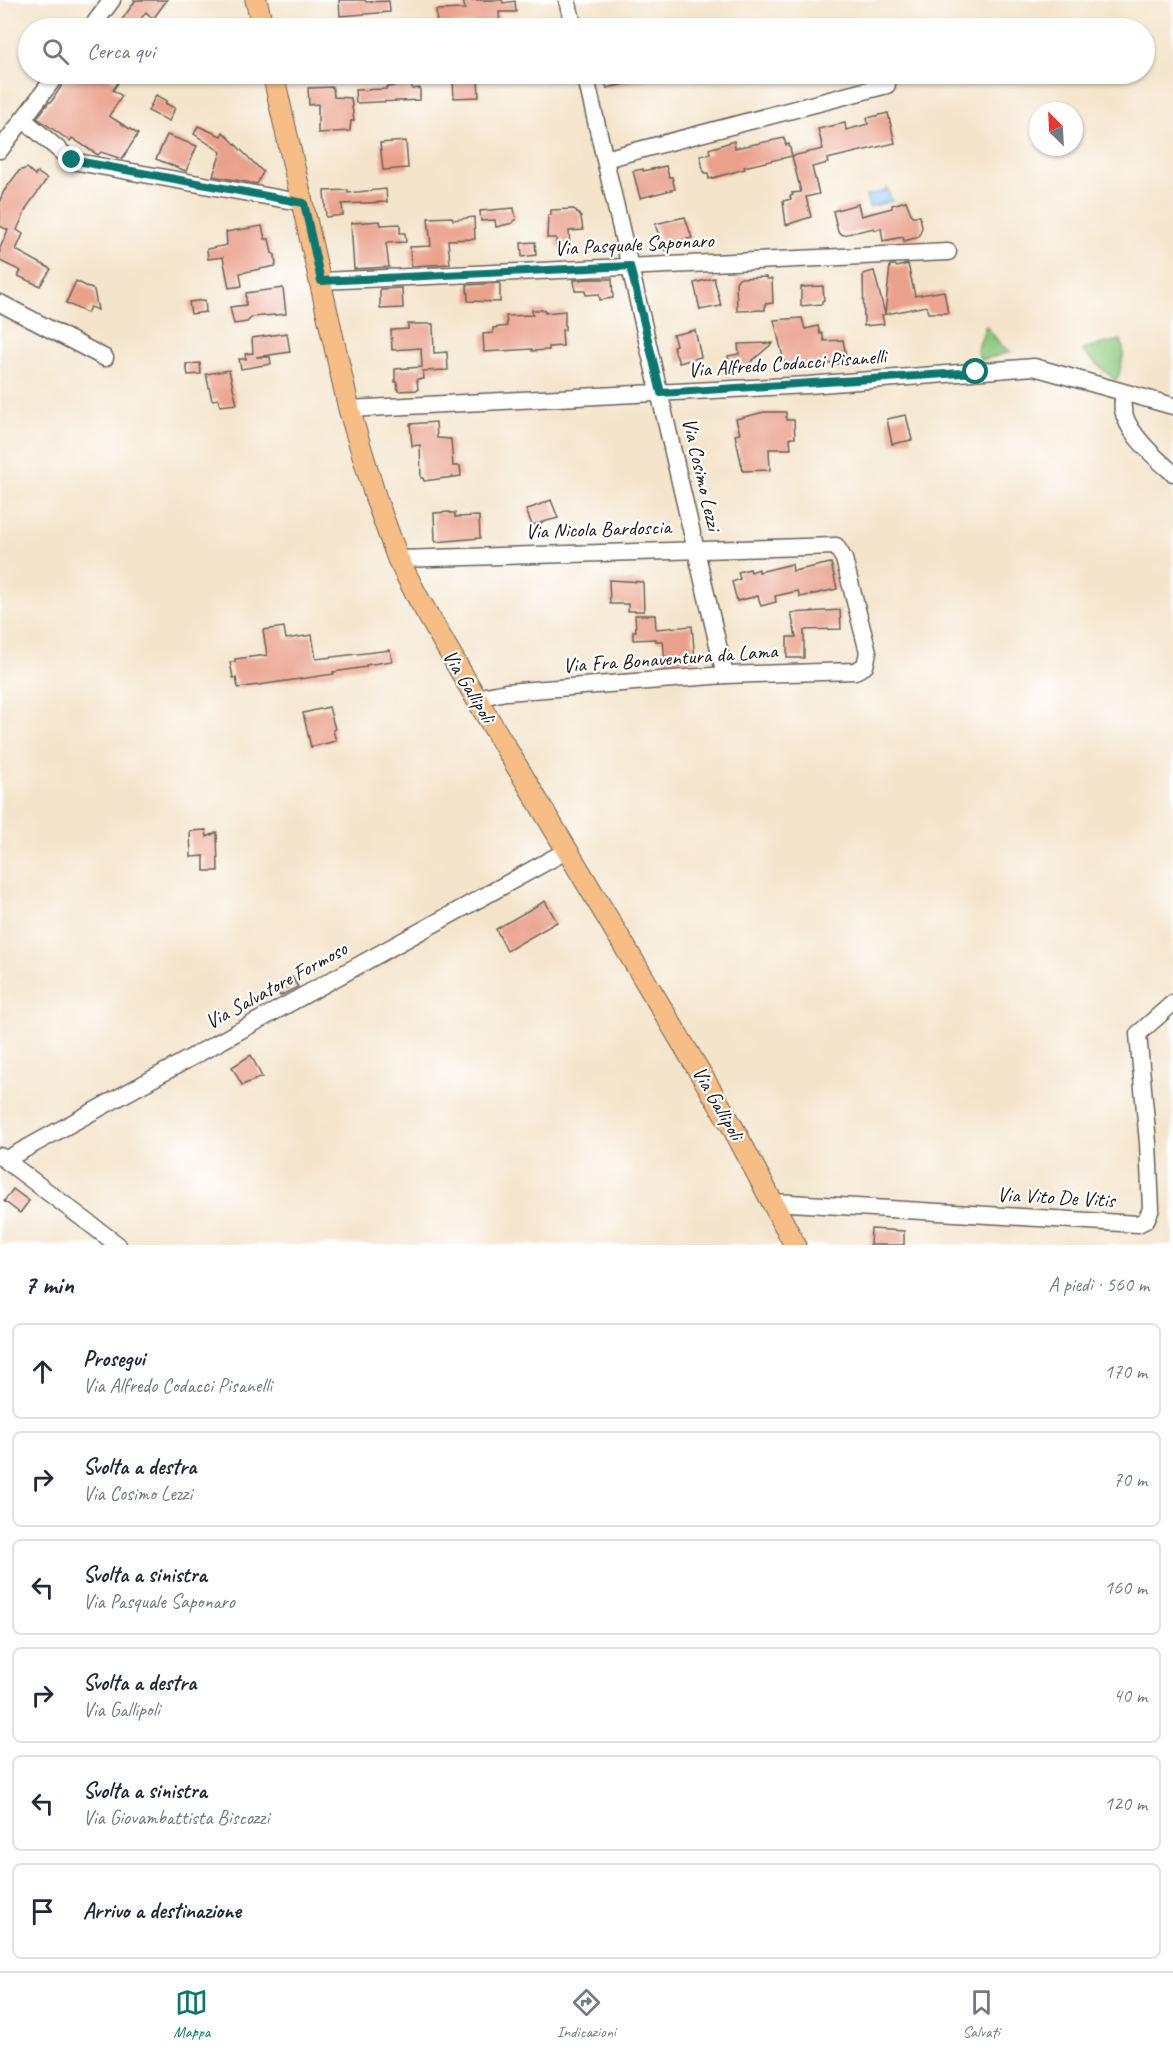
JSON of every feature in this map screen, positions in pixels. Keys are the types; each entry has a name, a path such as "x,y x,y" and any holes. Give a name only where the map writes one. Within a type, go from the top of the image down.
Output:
{"main road":[{"path":"256,0 260,18"},
{"name":"Via Gallipoli","path":"275,84 349,409 376,499 398,559 476,698 732,1126 795,1245"}],"street":[{"path":"98,18 112,0"},
{"path":"567,0 572,18"},
{"path":"1,148 49,84"},
{"name":"Via Cosimo Lezzi","path":"587,84 725,675"},
{"path":"605,159 887,85"},
{"path":"23,119 72,160 304,203"},
{"name":"Via Pasquale Saponaro","path":"321,281 948,252"},
{"path":"0,303 105,358"},
{"name":"Via Alfredo Codacci Pisanelli","path":"349,409 661,393 1034,367 1169,405"},
{"path":"1125,393 1122,405 1133,434 1173,473"},
{"name":"Via Nicola Bardoscia","path":"398,559 836,546 844,559 868,651 865,666"},
{"name":"Via Fra Bonaventura da Lama","path":"476,698 506,692 725,675 855,671 865,666"},
{"name":"Via Salvatore Formoso","path":"3,1158 568,850"},
{"name":"Via Vito De Vitis","path":"774,1202 1138,1224 1146,1220 1151,1209 1148,1143 1137,1034 1173,1003"},
{"path":"3,1158 116,1244"}],"green space":[{"path":"986,326 1001,345 1011,352 981,360 977,351"},
{"path":"1121,340 1122,358 1118,377 1115,380 1082,351 1090,347"}],"water":[{"path":"887,188 892,201 869,207 866,196 885,191"}],"building":[{"path":"167,0 154,18 146,12 142,18 123,18 135,1"},
{"path":"339,0 389,1 390,12 340,16"},
{"path":"463,0 502,0 503,3 515,1 516,12 499,12 499,18 436,18 436,10 465,9"},
{"path":"63,84 117,84 113,90 122,96 109,116 138,134 122,159 101,152 98,155 72,138 70,141 37,118"},
{"path":"394,84 412,84 412,89 420,88 420,100 356,103 355,90 386,89"},
{"path":"453,84 478,84 479,97 454,98"},
{"path":"606,84 625,84 607,88"},
{"path":"333,87 334,97 351,98 354,121 351,121 350,131 318,133 318,104 309,105 308,88"},
{"path":"156,95 175,108 169,121 148,111"},
{"path":"888,113 895,143 827,159 828,163 812,167 819,194 806,197 811,217 786,225 783,201 791,199 792,193 801,192 792,156 823,149 818,129 845,123 846,130 868,124 867,118"},
{"path":"198,126 221,136 223,132 263,172 257,184 213,176 221,152 194,134"},
{"path":"167,135 197,146 186,171 156,159"},
{"path":"784,138 786,145 789,144 792,156 744,167 745,169 709,179 708,173 704,173 700,156 710,154 709,149 734,141 735,148"},
{"path":"406,141 408,168 383,170 380,143"},
{"path":"666,166 675,189 640,198 633,171"},
{"path":"27,168 35,175 37,172 47,179 27,207 17,230 23,234 16,250 51,269 40,286 18,276 21,271 0,261 0,248 8,230 0,226 0,200 19,171"},
{"path":"386,189 387,202 342,204 343,215 326,217 324,191 348,190 348,193"},
{"path":"906,201 912,216 920,216 922,227 919,237 904,241 903,237 883,241 881,228 843,235 838,232 833,211 858,204 861,216 892,208 892,205"},
{"path":"514,208 516,220 513,223 496,227 495,220 481,221 480,211"},
{"path":"574,209 581,217 583,230 569,231 570,248 557,248 556,238 547,238 548,215 551,215 551,210"},
{"path":"452,217 453,220 474,217 475,239 448,240 450,264 411,266 410,247 431,246 428,218"},
{"path":"685,217 692,238 679,241 681,246 664,250 655,224"},
{"path":"380,221 381,225 400,224 400,233 405,233 406,242 386,243 389,267 354,269 351,223"},
{"path":"262,226 265,239 269,239 272,253 275,255 276,266 240,273 242,286 229,288 223,257 208,259 207,249 227,245 226,232"},
{"path":"535,242 536,255 522,257 521,243"},
{"path":"908,264 915,296 944,291 948,313 928,313 926,306 882,315 884,324 864,326 863,274 874,271 885,314 890,265 897,267"},
{"path":"766,277 772,279 773,303 765,304 765,310 737,311 736,282 739,278"},
{"path":"714,278 721,306 700,310 694,283"},
{"path":"612,279 613,298 600,300 599,294 586,295 585,291 575,291 574,280"},
{"path":"76,281 94,290 98,310 90,307 87,313 66,303"},
{"path":"500,283 500,302 468,301 467,285"},
{"path":"823,286 822,304 801,306 801,287"},
{"path":"283,288 286,314 252,317 247,322 234,324 230,307 246,305 246,293"},
{"path":"402,288 403,308 380,309 380,289"},
{"path":"205,300 206,312 191,314 189,302"},
{"path":"532,310 545,310 545,313 565,311 565,330 562,330 563,346 549,347 549,350 484,352 483,334 493,333 493,328 507,326 506,316 533,315"},
{"path":"802,318 805,329 818,326 824,341 843,340 846,356 851,365 831,363 814,368 813,363 786,370 774,320"},
{"path":"408,324 433,324 434,353 447,352 448,370 423,371 424,379 417,379 418,390 398,391 395,369 422,367 421,348 392,350 391,330 408,329"},
{"path":"695,330 701,357 679,363 673,346 676,345 673,335"},
{"path":"287,333 290,352 256,357 270,357 271,364 241,369 239,359 246,359 245,354 253,353 252,338"},
{"path":"773,343 747,365 728,365 728,356 739,354 738,344"},
{"path":"200,363 201,374 188,375 186,364"},
{"path":"229,370 237,404 220,406 218,399 212,400 206,374"},
{"path":"764,412 786,412 786,420 794,420 795,438 790,438 791,449 769,449 770,470 743,471 735,435 740,434 736,419"},
{"path":"906,415 912,440 892,444 887,419"},
{"path":"436,422 437,438 451,439 453,466 460,466 461,476 424,481 421,478 420,445 412,446 410,424"},
{"path":"551,500 558,518 532,525 526,510"},
{"path":"434,513 455,513 455,517 479,516 480,538 435,542"},
{"path":"831,563 837,589 800,597 798,591 775,596 776,602 761,606 758,596 737,601 732,582 740,579 738,572 750,569 751,572 759,569 759,572 792,564 793,571"},
{"path":"609,580 643,582 644,611 628,611 628,604 610,604"},
{"path":"840,610 841,629 804,630 804,658 787,658 787,637 796,637 791,613"},
{"path":"635,615 655,615 656,629 692,626 695,660 665,663 663,641 633,640 633,631 636,631"},
{"path":"284,627 286,639 312,635 316,659 390,650 392,661 333,672 334,674 238,688 236,678 233,678 230,662 235,662 235,659 267,655 263,630"},
{"path":"329,707 336,741 311,747 303,713"},
{"path":"206,830 207,837 217,832 218,871 204,871 204,856 191,857 190,831"},
{"path":"545,901 557,922 507,951 496,929"},
{"path":"292,977 298,987 280,996 275,987"},
{"path":"251,1055 262,1077 242,1085 232,1067"},
{"path":"13,1189 29,1201 20,1213 4,1201"},
{"path":"871,1229 904,1231 904,1245 870,1245"}],"route":[{"path":"72,160 304,203 321,281 630,266 661,393 976,372"}]}
